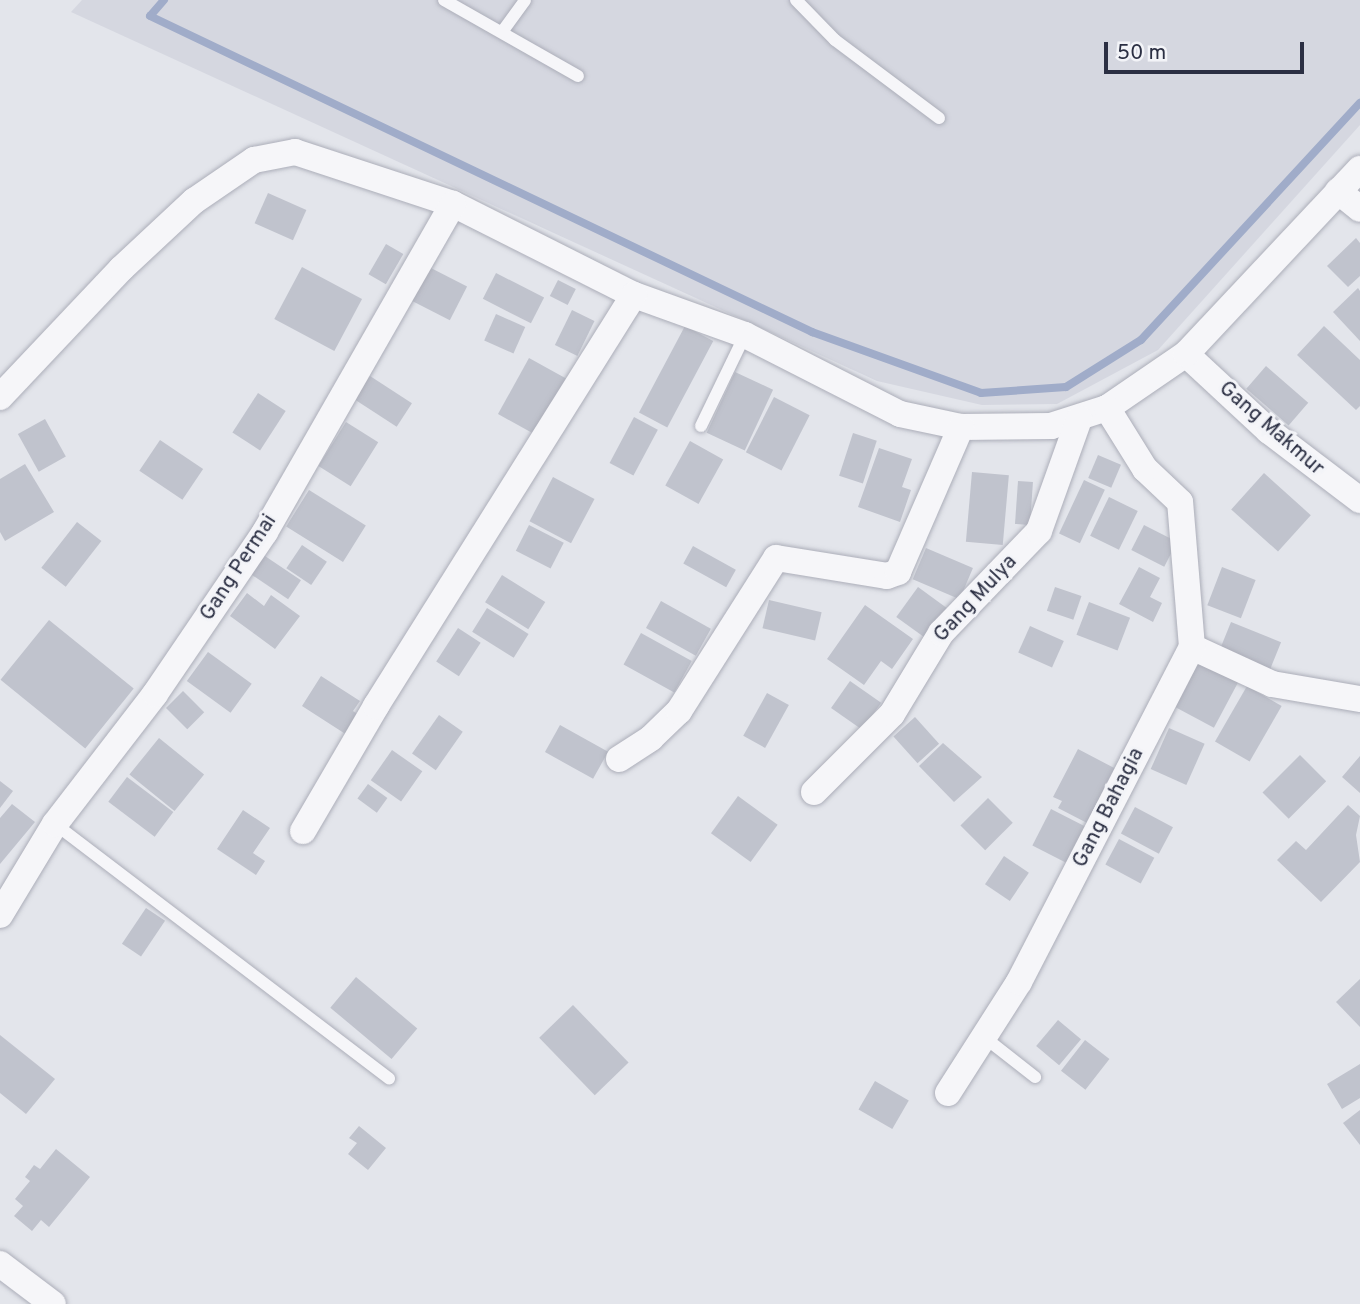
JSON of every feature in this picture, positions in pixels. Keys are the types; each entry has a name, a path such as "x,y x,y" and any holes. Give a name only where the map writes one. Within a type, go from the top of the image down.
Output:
{"street":[{"path":"0,397 130,260 194,201 254,160 295,152 453,204 634,295 745,335 900,414 961,427 1051,426 1107,408 1185,354 1360,169"},
{"path":"1338,191 1360,209"},
{"name":"Gang Permai","path":"3,903 55,824 155,694 265,531 453,204"},
{"path":"303,831 376,706 634,295"},
{"name":"Gang Makmur","path":"1185,354 1269,431 1360,500"},
{"path":"1107,408 1145,469 1180,502 1192,647 1272,684 1360,699"},
{"name":"Gang Mulya","path":"814,792 891,714 941,633 1039,531 1079,419"},
{"path":"620,759 651,738 679,711 776,558 887,576 898,572 961,427"},
{"name":"Gang Bahagia","path":"948,1093 1019,982 1192,647"},
{"path":"0,1264 53,1304"}],"lane":[{"path":"444,0 578,76"},
{"path":"502,33 524,0"},
{"path":"796,0 835,40 939,118"},
{"path":"701,426 745,335"},
{"path":"55,824 389,1078"},
{"path":"985,1037 1035,1077"}],"shaded area":[{"path":"82,0 1360,0 1360,125 1158,350 1057,404 982,405 877,381 71,12"}],"building":[{"path":"268,193 306,210 293,240 255,223"},
{"path":"1356,238 1360,243 1360,276 1348,287 1327,266"},
{"path":"386,244 403,254 386,284 368,274"},
{"path":"427,266 467,286 450,320 410,300"},
{"path":"302,267 362,299 334,351 274,319"},
{"path":"496,273 544,298 531,323 483,299"},
{"path":"558,280 576,289 568,305 550,296"},
{"path":"1358,288 1360,291 1360,341 1333,312"},
{"path":"572,310 594,321 577,356 555,345"},
{"path":"496,314 525,327 513,354 484,340"},
{"path":"685,326 713,341 667,428 639,413"},
{"path":"1324,326 1360,360 1360,406 1356,410 1297,355"},
{"path":"529,358 569,380 538,436 498,414"},
{"path":"1266,366 1308,403 1289,425 1246,389"},
{"path":"735,372 773,390 745,450 707,433"},
{"path":"370,376 412,403 397,427 355,399"},
{"path":"258,393 286,411 260,450 232,432"},
{"path":"774,397 810,415 781,470 746,452"},
{"path":"634,417 658,430 633,476 610,463"},
{"path":"45,419 66,457 39,472 18,434"},
{"path":"346,422 378,442 351,486 318,466"},
{"path":"853,433 877,441 863,484 839,476"},
{"path":"160,440 203,469 182,500 139,471"},
{"path":"690,441 723,459 699,504 665,486"},
{"path":"879,448 912,459 902,487 911,490 900,522 858,507"},
{"path":"1098,455 1121,465 1111,488 1088,478"},
{"path":"25,464 54,512 5,541 0,532 0,479"},
{"path":"972,472 1009,475 1003,545 966,542"},
{"path":"1264,473 1311,515 1278,552 1231,509"},
{"path":"553,477 594,499 571,543 530,521"},
{"path":"1084,480 1105,490 1080,543 1059,533"},
{"path":"1018,481 1033,482 1030,525 1015,524"},
{"path":"309,490 366,526 343,562 286,526"},
{"path":"1109,497 1138,511 1119,550 1090,536"},
{"path":"77,522 101,541 66,587 41,568"},
{"path":"529,525 564,543 551,569 516,551"},
{"path":"1144,525 1177,542 1164,567 1131,550"},
{"path":"302,545 327,562 311,585 286,568"},
{"path":"693,546 736,570 726,587 683,563"},
{"path":"926,548 973,568 960,599 913,579"},
{"path":"262,554 301,580 288,599 249,573"},
{"path":"1139,567 1160,578 1150,597 1162,603 1153,622 1119,604"},
{"path":"1222,567 1256,580 1241,618 1207,605"},
{"path":"502,575 545,602 528,629 485,602"},
{"path":"918,587 947,608 925,638 896,617"},
{"path":"1055,587 1081,596 1073,620 1047,611"},
{"path":"247,593 264,606 271,595 300,616 275,649 230,616"},
{"path":"769,600 822,612 815,640 762,628"},
{"path":"661,601 711,629 696,656 646,628"},
{"path":"1089,602 1130,618 1118,650 1076,635"},
{"path":"865,605 913,639 892,669 881,661 864,685 827,659"},
{"path":"487,608 529,634 514,658 472,632"},
{"path":"49,620 134,689 85,748 1,680"},
{"path":"1231,622 1281,642 1268,674 1218,654"},
{"path":"1030,626 1064,641 1052,668 1018,652"},
{"path":"458,628 481,643 459,676 436,662"},
{"path":"641,633 692,661 674,693 624,664"},
{"path":"208,652 252,684 231,713 187,681"},
{"path":"1200,658 1240,679 1214,728 1174,707"},
{"path":"321,676 360,701 353,711 359,715 347,735 302,706"},
{"path":"850,681 881,703 862,730 831,708"},
{"path":"1247,686 1282,706 1250,761 1215,741"},
{"path":"183,691 204,712 187,729 166,708"},
{"path":"767,693 789,705 765,748 743,736"},
{"path":"439,715 463,732 436,770 412,754"},
{"path":"915,717 939,744 918,763 893,736"},
{"path":"560,725 608,752 593,779 545,752"},
{"path":"1169,728 1205,744 1186,785 1151,769"},
{"path":"159,738 204,775 174,811 129,775"},
{"path":"943,743 982,777 954,802 919,766"},
{"path":"1078,749 1118,770 1089,824 1058,808 1062,801 1053,797"},
{"path":"392,750 422,771 401,802 371,780"},
{"path":"1300,755 1326,781 1289,819 1263,792"},
{"path":"1360,756 1360,793 1342,777"},
{"path":"127,777 173,812 155,837 108,802"},
{"path":"0,781 13,791 0,808"},
{"path":"368,784 387,798 377,813 357,799"},
{"path":"738,796 778,825 751,862 711,833"},
{"path":"988,798 1013,823 985,850 960,826"},
{"path":"12,804 35,822 0,864 0,818"},
{"path":"1348,805 1360,816 1356,835 1360,862 1321,902 1277,860 1296,841 1306,850"},
{"path":"1135,807 1173,827 1159,854 1121,833"},
{"path":"1051,809 1086,827 1067,863 1032,846"},
{"path":"243,810 270,828 253,853 265,861 256,875 217,849"},
{"path":"1119,839 1154,858 1141,883 1105,865"},
{"path":"1004,856 1029,873 1010,901 985,884"},
{"path":"146,908 165,921 141,957 122,944"},
{"path":"356,977 417,1028 392,1059 330,1008"},
{"path":"1360,979 1360,1027 1336,1002"},
{"path":"573,1005 629,1063 595,1095 539,1038"},
{"path":"1058,1020 1081,1039 1059,1065 1036,1046"},
{"path":"0,1035 55,1079 26,1114 0,1093"},
{"path":"1085,1040 1109,1059 1085,1090 1061,1071"},
{"path":"1360,1064 1360,1098 1342,1109 1327,1084"},
{"path":"875,1081 909,1100 892,1129 858,1110"},
{"path":"1360,1110 1360,1145 1343,1123"},
{"path":"359,1126 386,1148 368,1170 348,1154 357,1143 349,1138"},
{"path":"56,1149 90,1177 49,1227 41,1220 32,1231 14,1216 23,1206 15,1199 30,1181 25,1177 34,1165 40,1169"}],"waterway":[{"path":"164,0 150,16 812,332 981,393 1066,387 1141,340 1360,103"}]}
